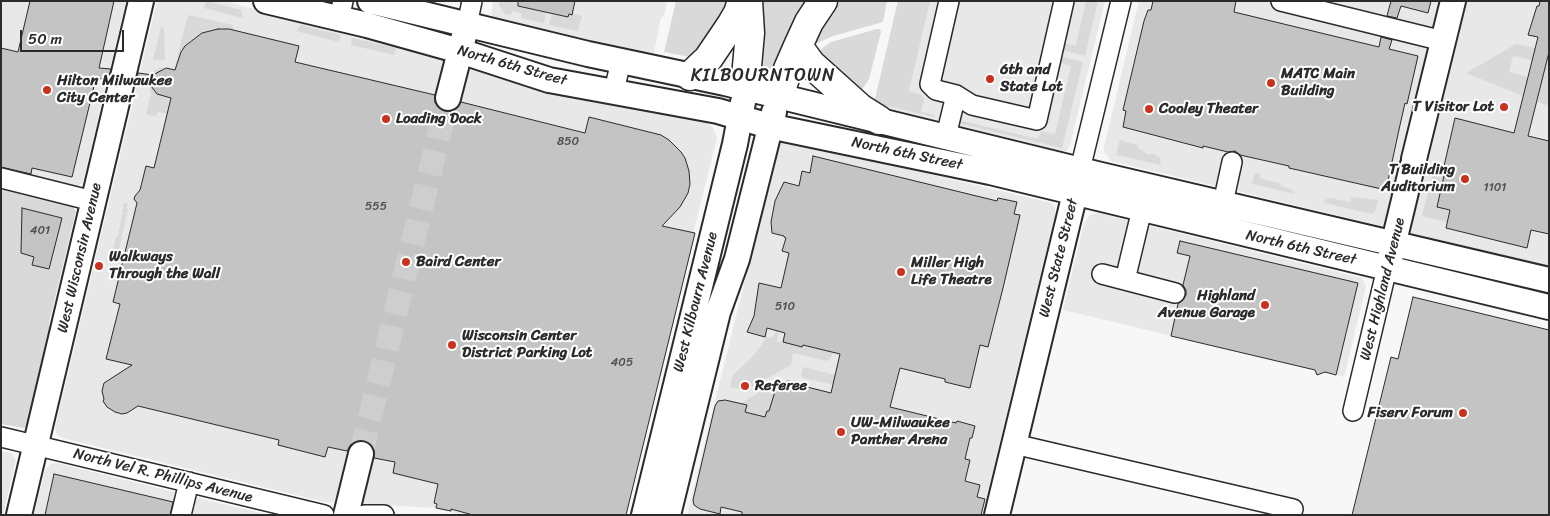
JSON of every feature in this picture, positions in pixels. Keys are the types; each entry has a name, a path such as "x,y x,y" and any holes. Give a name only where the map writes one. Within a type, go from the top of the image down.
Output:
{"highway":[{"path":"690,76 708,59 731,25 742,1"},
{"path":"745,88 750,33 748,1"},
{"path":"774,112 788,69 798,46 809,22 823,1"},
{"path":"798,46 811,64 860,108 879,120"}],"main road":[{"name":"West Wisconsin Avenue","path":"19,515 141,1"},
{"name":"North 6th Street","path":"370,1 621,61 745,88 774,112 990,172 1545,306"},
{"name":"West Highland Avenue","path":"1387,268 1453,1"},
{"name":"North 6th Street","path":"271,2 341,10 549,80 718,111 740,117"},
{"path":"448,98 467,25"},
{"name":"West Kilbourn Avenue","path":"644,515 740,117 745,88"},
{"path":"740,117 754,111 774,112"},
{"name":"North 6th Street","path":"774,112 879,120 1548,280"},
{"name":"West Kilbourn Avenue","path":"668,515 718,312 737,259 774,112"},
{"name":"West State Street","path":"997,515 1075,193"},
{"path":"346,515 361,454"}],"street":[{"path":"467,25 472,1"},
{"path":"949,1 930,84 936,90 950,94 972,105 1037,120 1064,1"},
{"name":"West State Street","path":"1075,193 1121,1"},
{"path":"1281,1 1443,41"},
{"path":"614,91 621,61"},
{"path":"940,135 950,94"},
{"path":"1223,203 1232,162"},
{"path":"1,178 93,201"},
{"path":"1125,280 1142,209"},
{"name":"West Highland Avenue","path":"1353,410 1387,268"},
{"path":"1102,274 1175,293"},
{"path":"1545,306 1548,280"},
{"path":"685,346 708,351"},
{"name":"North Vel R. Phillips Avenue","path":"1,437 324,515"},
{"path":"1014,444 1293,509"},
{"path":"181,515 189,482"},
{"path":"364,515 384,515"}],"shaded area":[{"name":"Hilton Milwaukee City Center","path":"1,1 126,1 83,182 79,186 75,187 1,170"},
{"name":"Baird Center","path":"157,1 223,1 433,55 481,72 597,101 707,123 712,126 717,138 623,515 462,515 436,508 325,502 62,438 57,435 55,428"},
{"path":"206,1 241,10 243,18 204,8"},
{"path":"493,1 667,1 664,16 661,18 653,57 497,20 491,14"},
{"path":"500,1 510,1 528,6 527,8 546,12 544,23 521,18 521,13 512,11 511,15 505,14 499,5"},
{"path":"676,1 735,1 700,59 664,52"},
{"path":"762,1 813,1 768,73 760,72"},
{"path":"834,1 887,1 883,22 833,36 813,45"},
{"name":"6th and State Lot","path":"898,1 1105,1 1070,145 1066,151 1060,153 873,108"},
{"path":"898,1 930,1 909,91 922,95 924,99 921,112 934,115 935,117 874,103"},
{"path":"1086,1 1098,1 1085,56 1062,50 1065,44 1076,45"},
{"path":"1139,1 1549,1 1549,266 1111,161 1104,151 1104,147"},
{"path":"573,13 582,16 578,31 549,25 552,14 568,17 569,14 572,15"},
{"path":"188,15 233,25 233,30 210,30 193,39 181,52 175,66"},
{"path":"301,25 341,35 339,42 296,31"},
{"path":"161,27 164,28 165,60 153,60"},
{"path":"880,29 881,32 869,79 861,91 823,58 821,49 831,42"},
{"path":"352,38 396,48 394,55 351,45"},
{"path":"1516,44 1535,48 1532,60 1513,56 1509,72 1528,77 1523,96 1466,73"},
{"path":"1549,52 1549,106 1536,101"},
{"path":"1062,57 1083,62 1062,148 953,122 954,119 1038,139 1041,131 1055,134 1071,66 1061,63"},
{"path":"162,67 153,75 151,86 157,94 168,97 170,101 167,114 158,112 156,117 146,114 151,93 148,85 152,72"},
{"path":"785,140 1051,203 1055,208 1055,215 982,515 687,515 777,150"},
{"path":"1120,140 1138,145 1138,148 1149,155 1151,153 1154,154 1160,158 1161,165 1116,155"},
{"path":"1259,173 1260,178 1278,182 1282,187 1291,189 1296,194 1252,184 1254,175"},
{"path":"1432,175 1444,176 1437,206 1450,210 1447,222 1422,216"},
{"path":"1,185 71,204 76,211 49,323 50,340 29,424 24,428 1,424"},
{"path":"1351,197 1378,200 1375,212 1372,214 1324,203 1324,200 1330,198 1350,202"},
{"path":"124,203 128,204 126,208 128,209 116,263 111,259 115,249 113,249 116,237 118,237 122,214 124,214 122,212"},
{"path":"1098,213 1362,278 1366,287 1344,377 1325,372 1316,373 1315,370 1063,310 1084,223 1090,215"},
{"path":"777,330 779,330 777,341 833,352 831,358 827,361 793,353 791,365 748,389 747,382 744,381 739,389 730,387 733,375 751,358 766,337 772,338"},
{"path":"803,367 840,376 838,386 803,378 801,376"},
{"path":"771,387 769,394 776,395 772,412 767,411 765,417 745,412 740,404"},
{"path":"1,451 11,453 16,460 3,515 1,515"},
{"path":"56,463 268,515 34,515 45,471 50,464"}],"building":[{"name":"Hilton Milwaukee City Center","path":"30,1 114,1 99,68 111,69 108,80 96,78 72,177 32,168 31,174 1,167 1,48 18,52"},
{"path":"518,1 575,1 572,15 569,14 568,17 518,6"},
{"name":"MATC Main Building","path":"1153,1 1236,1 1234,12 1379,47 1381,37 1392,40 1389,49 1418,56 1407,104 1405,103 1386,190 1289,168 1289,166 1240,155 1235,151 1228,152 1203,146 1203,148 1123,127 1126,111 1123,110 1144,21 1148,10 1151,10"},
{"path":"1391,1 1431,1 1428,13 1401,6 1397,18 1387,16"},
{"path":"1540,1 1549,1 1549,52 1528,136 1549,141 1549,234 1531,230 1527,248 1446,228 1450,210 1437,207 1455,118 1514,133 1538,37 1528,35"},
{"name":"Baird Center","path":"218,29 229,29 299,46 295,62 435,95 435,102 438,107 445,111 452,111 461,102 585,133 589,117 661,135 681,152 689,171 690,184 688,193 680,207 662,226 695,233 626,515 473,515 451,509 451,511 436,508 437,504 434,503 438,484 393,473 395,462 374,458 374,450 365,441 351,444 347,451 328,447 325,457 278,445 279,440 138,406 122,414 107,407 103,401 102,391 104,383 132,365 106,359 120,304 113,302 137,203 134,199 140,190 146,166 154,168 171,98 157,94 151,86 136,83 138,73 153,75 166,68 175,70 185,46 202,33"},
{"path":"813,156 997,201 998,198 1017,202 1014,214 1020,215 1003,288 988,347 980,345 970,388 945,382 945,379 900,368 890,407 975,426 965,459 970,460 965,481 980,485 977,497 985,499 981,515 742,515 742,512 721,507 720,514 700,509 694,505 693,500 715,406 718,401 725,400 747,405 745,412 765,417 767,411 769,411 776,388 788,381 831,393 840,354 783,342 785,333 767,328 765,337 747,332 754,316 759,283 781,288 789,253 782,251 786,238 772,233 771,222 775,201 784,182 799,186 802,171 810,173"},
{"path":"22,208 62,218 49,269 32,265 34,257 21,253"},
{"name":"Highland Avenue Garage","path":"1180,241 1358,283 1336,375 1325,372 1317,375 1315,370 1171,336 1178,304 1186,295 1183,285 1190,256 1177,253"},
{"name":"Fiserv Forum","path":"1413,297 1549,330 1549,515 1352,515 1391,357 1398,359"},
{"path":"54,474 173,502 170,515 45,515"}],"tunnel":[{"path":"361,454 448,98"}],"place":[{"name":"6th and State Lot","path":"990,79"},
{"name":"MATC Main Building","path":"1271,83"},
{"name":"Hilton Milwaukee City Center","path":"47,90"},
{"name":"T Visitor Lot","path":"1504,107"},
{"name":"Cooley Theater","path":"1149,109"},
{"name":"Loading Dock","path":"386,119"},
{"name":"T Building Auditorium","path":"1465,179"},
{"name":"Baird Center","path":"406,262"},
{"name":"Walkways Through the Wall","path":"99,266"},
{"name":"Miller High Life Theatre","path":"901,272"},
{"name":"Highland Avenue Garage","path":"1265,305"},
{"name":"Wisconsin Center District Parking Lot","path":"452,345"},
{"name":"Referee","path":"745,386"},
{"name":"Fiserv Forum","path":"1463,413"},
{"name":"UW-Milwaukee Panther Arena","path":"841,432"}],"district":[{"name":"KILBOURNTOWN","path":"763,76"}]}
